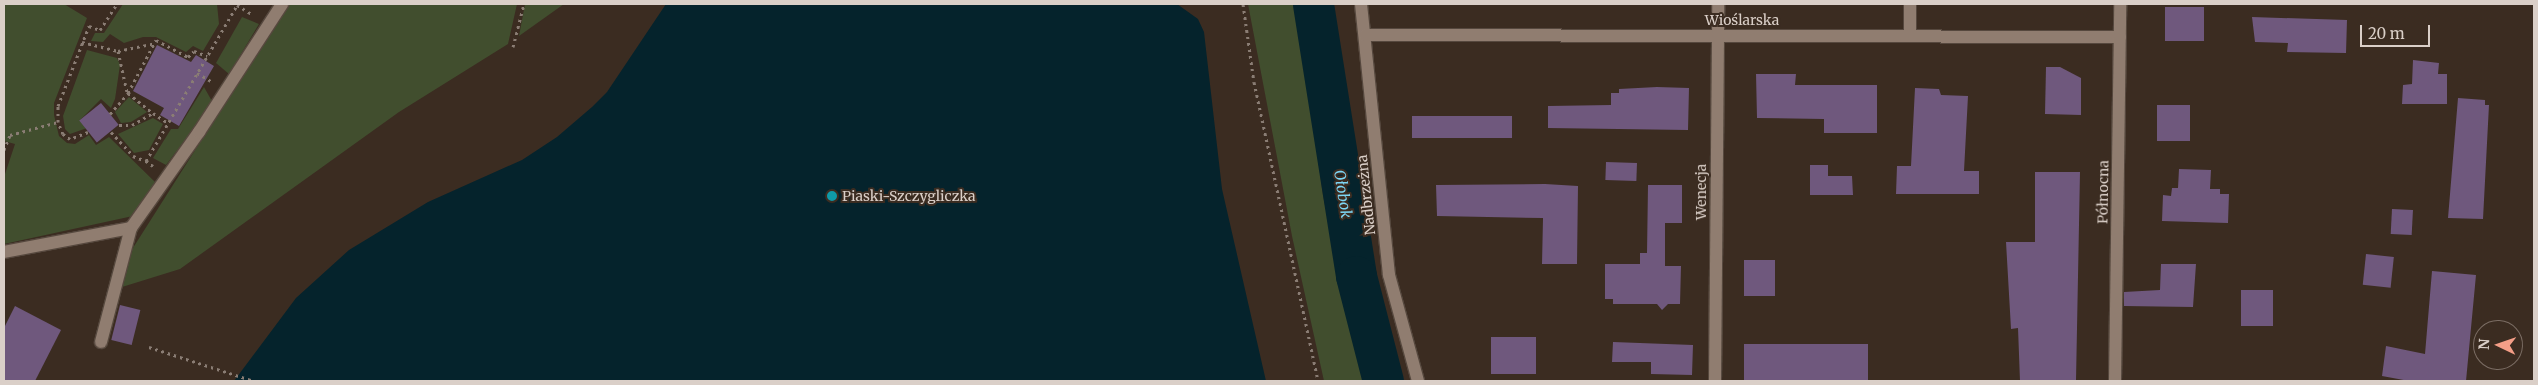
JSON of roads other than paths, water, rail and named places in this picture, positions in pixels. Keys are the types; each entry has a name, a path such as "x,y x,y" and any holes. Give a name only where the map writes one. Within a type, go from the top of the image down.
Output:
{"street":[{"path":"101,342 131,228 282,4"},
{"name":"Nadbrzeżna","path":"1361,4 1389,275 1418,381"},
{"name":"Wenecja","path":"1715,381 1718,4"},
{"path":"1910,4 1910,36"},
{"name":"Północna","path":"2115,381 2120,4"},
{"name":"Wioślarska","path":"1365,35 2120,38"},
{"path":"4,252 131,228"}],"water":[{"name":"Piaski-Szczygliczka","path":"666,4 1177,4 1198,19 1204,32 1222,189 1266,381 234,381 296,298 349,250 428,202 522,160 557,137 592,107 607,92"}],"waterway":[{"name":"Ołobok","path":"1313,4 1356,276 1383,381"}],"place":[{"name":"Piaski-Szczygliczka","path":"832,196"}]}
